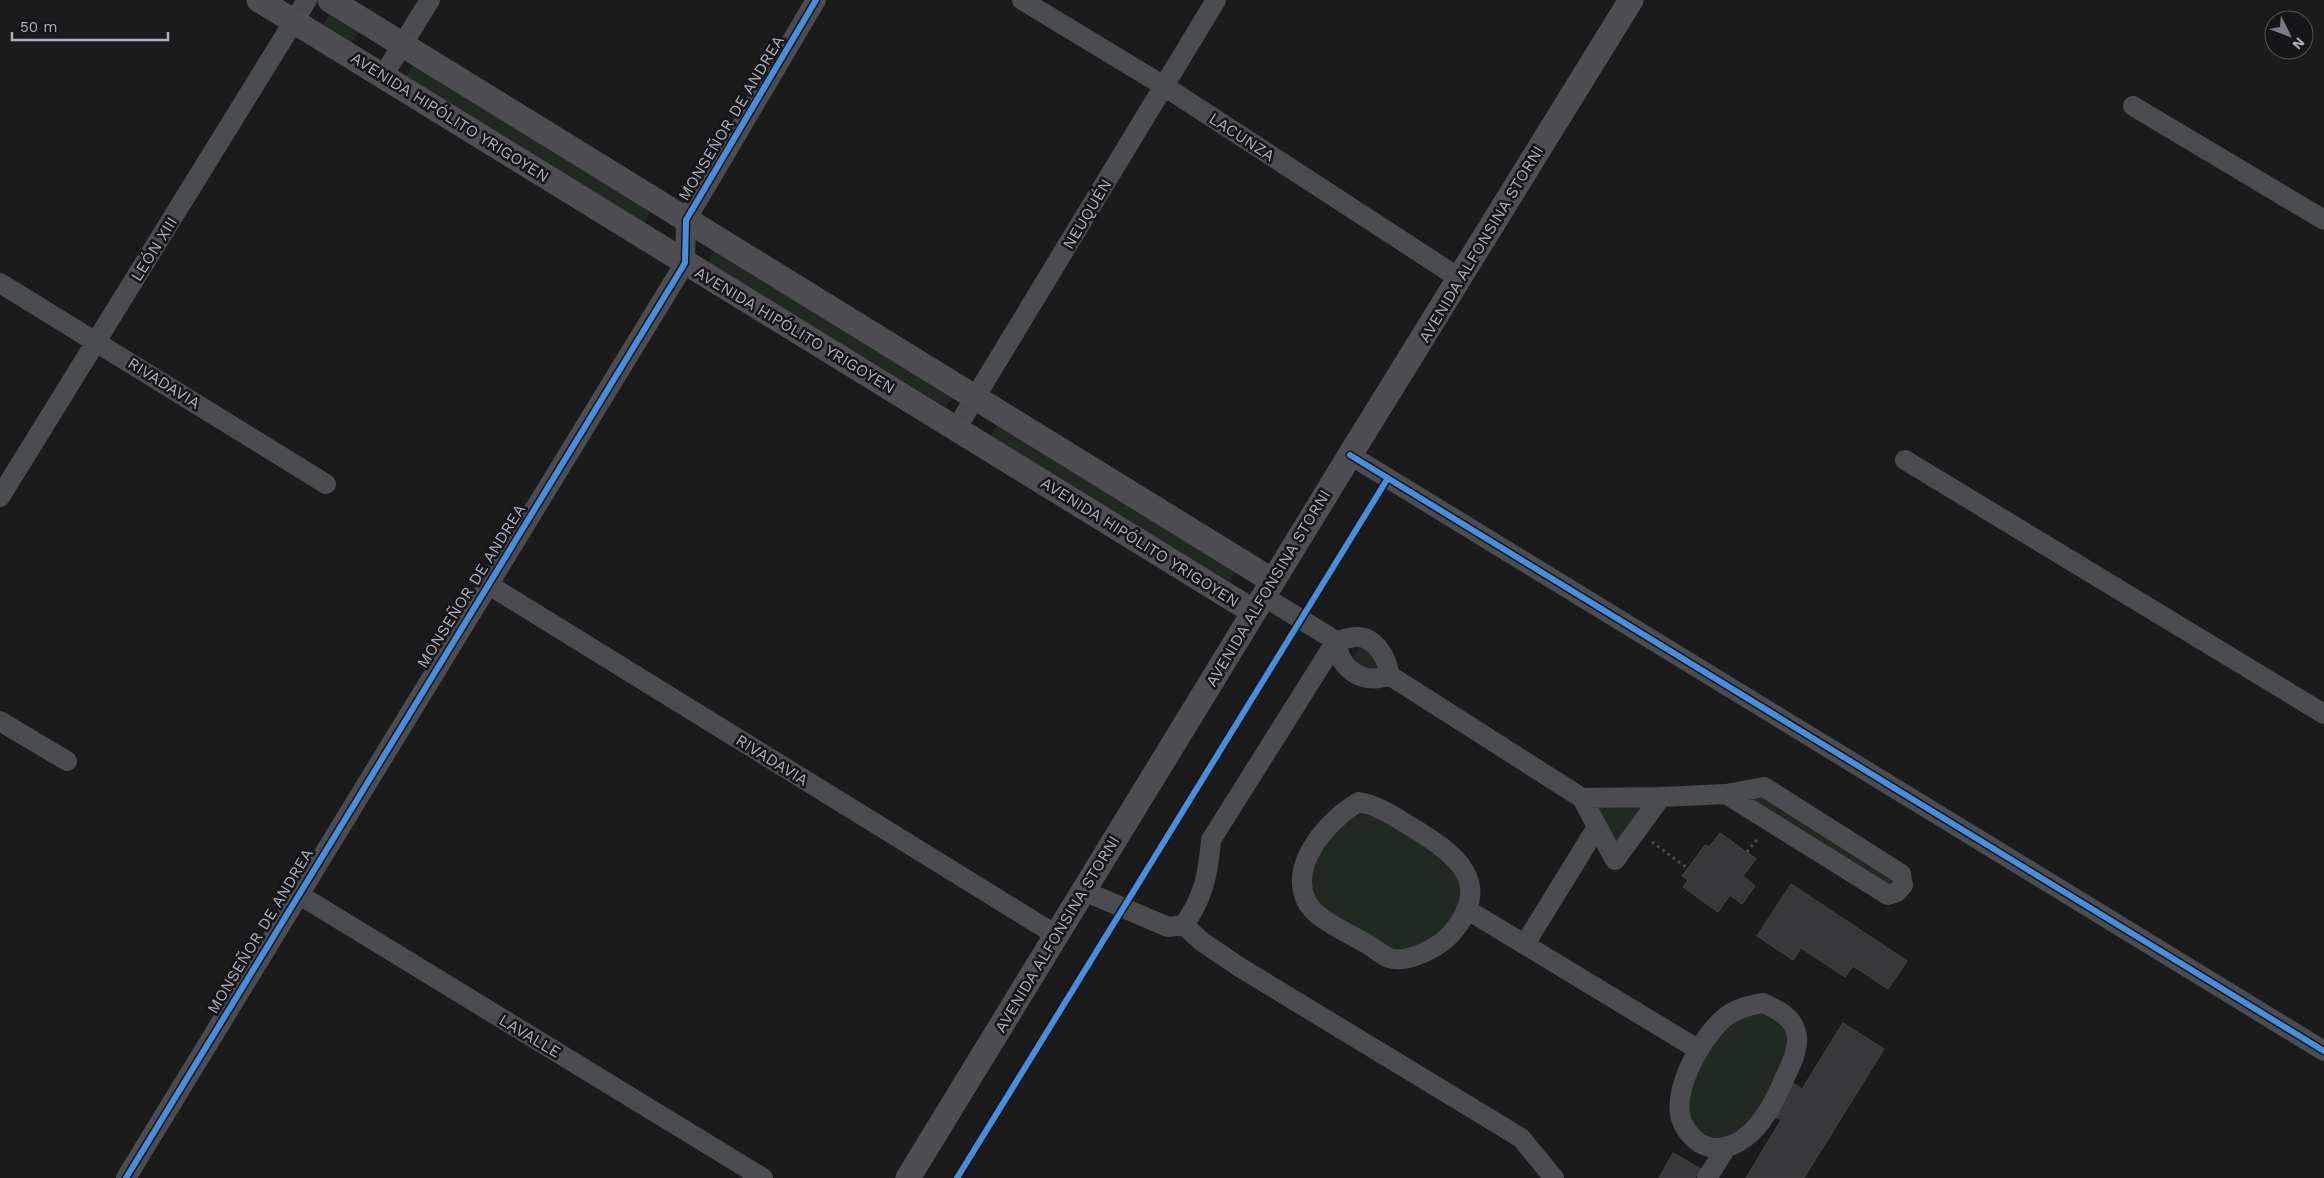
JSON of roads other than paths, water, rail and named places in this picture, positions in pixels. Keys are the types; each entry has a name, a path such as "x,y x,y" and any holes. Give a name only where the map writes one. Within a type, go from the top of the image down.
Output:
{"main road":[{"name":"AVENIDA HIPÓLITO YRIGOYEN","path":"259,0 300,10 384,76 956,429 1263,596"},
{"path":"330,0 975,398 1263,596"},
{"name":"AVENIDA ALFONSINA STORNI","path":"908,1178 1263,596 1631,0"}],"street":[{"path":"384,76 430,0"},
{"name":"MONSEÑOR DE ANDREA","path":"126,1178 685,263 686,220 816,0"},
{"name":"LACUNZA","path":"1022,0 1164,86 1460,278"},
{"name":"NEUQUÉN","path":"956,429 1216,0"},
{"name":"LEÓN XIII","path":"0,497 300,10"},
{"path":"2133,106 2324,220"},
{"name":"RIVADAVIA","path":"0,283 97,341 326,484"},
{"path":"1350,455 2324,1051"},
{"path":"1905,460 2324,714"},
{"name":"RIVADAVIA","path":"488,585 1056,936"},
{"path":"1263,596 1336,641 1358,636 1370,642 1383,652 1389,675 1582,798 1615,860 1661,797"},
{"path":"1336,641 1338,655 1350,671 1365,678 1382,678 1389,675"},
{"path":"1184,926 1195,910 1208,876 1211,840 1336,641"},
{"path":"0,721 67,761"},
{"path":"1582,798 1726,794 1764,787 1901,874 1903,885 1897,892 1888,895 1726,794"},
{"path":"1359,802 1376,805 1441,845 1456,857 1467,873 1470,891 1466,908 1451,934 1440,943 1407,958 1390,958 1317,914 1306,901 1302,884 1305,864 1328,825 1343,811 1359,802"},
{"path":"1525,944 1598,827"},
{"path":"1084,890 1168,927 1184,926 1201,941 1241,968 1521,1138 1551,1176"},
{"name":"LAVALLE","path":"298,894 763,1178"},
{"path":"1466,908 1699,1050"},
{"path":"1763,1003 1783,1012 1796,1032 1795,1054 1779,1092 1758,1126 1740,1142 1726,1148 1710,1148 1693,1139 1684,1126 1680,1107 1685,1077 1699,1050 1724,1018 1740,1007 1763,1003"},
{"path":"1707,1178 1726,1148"}]}
